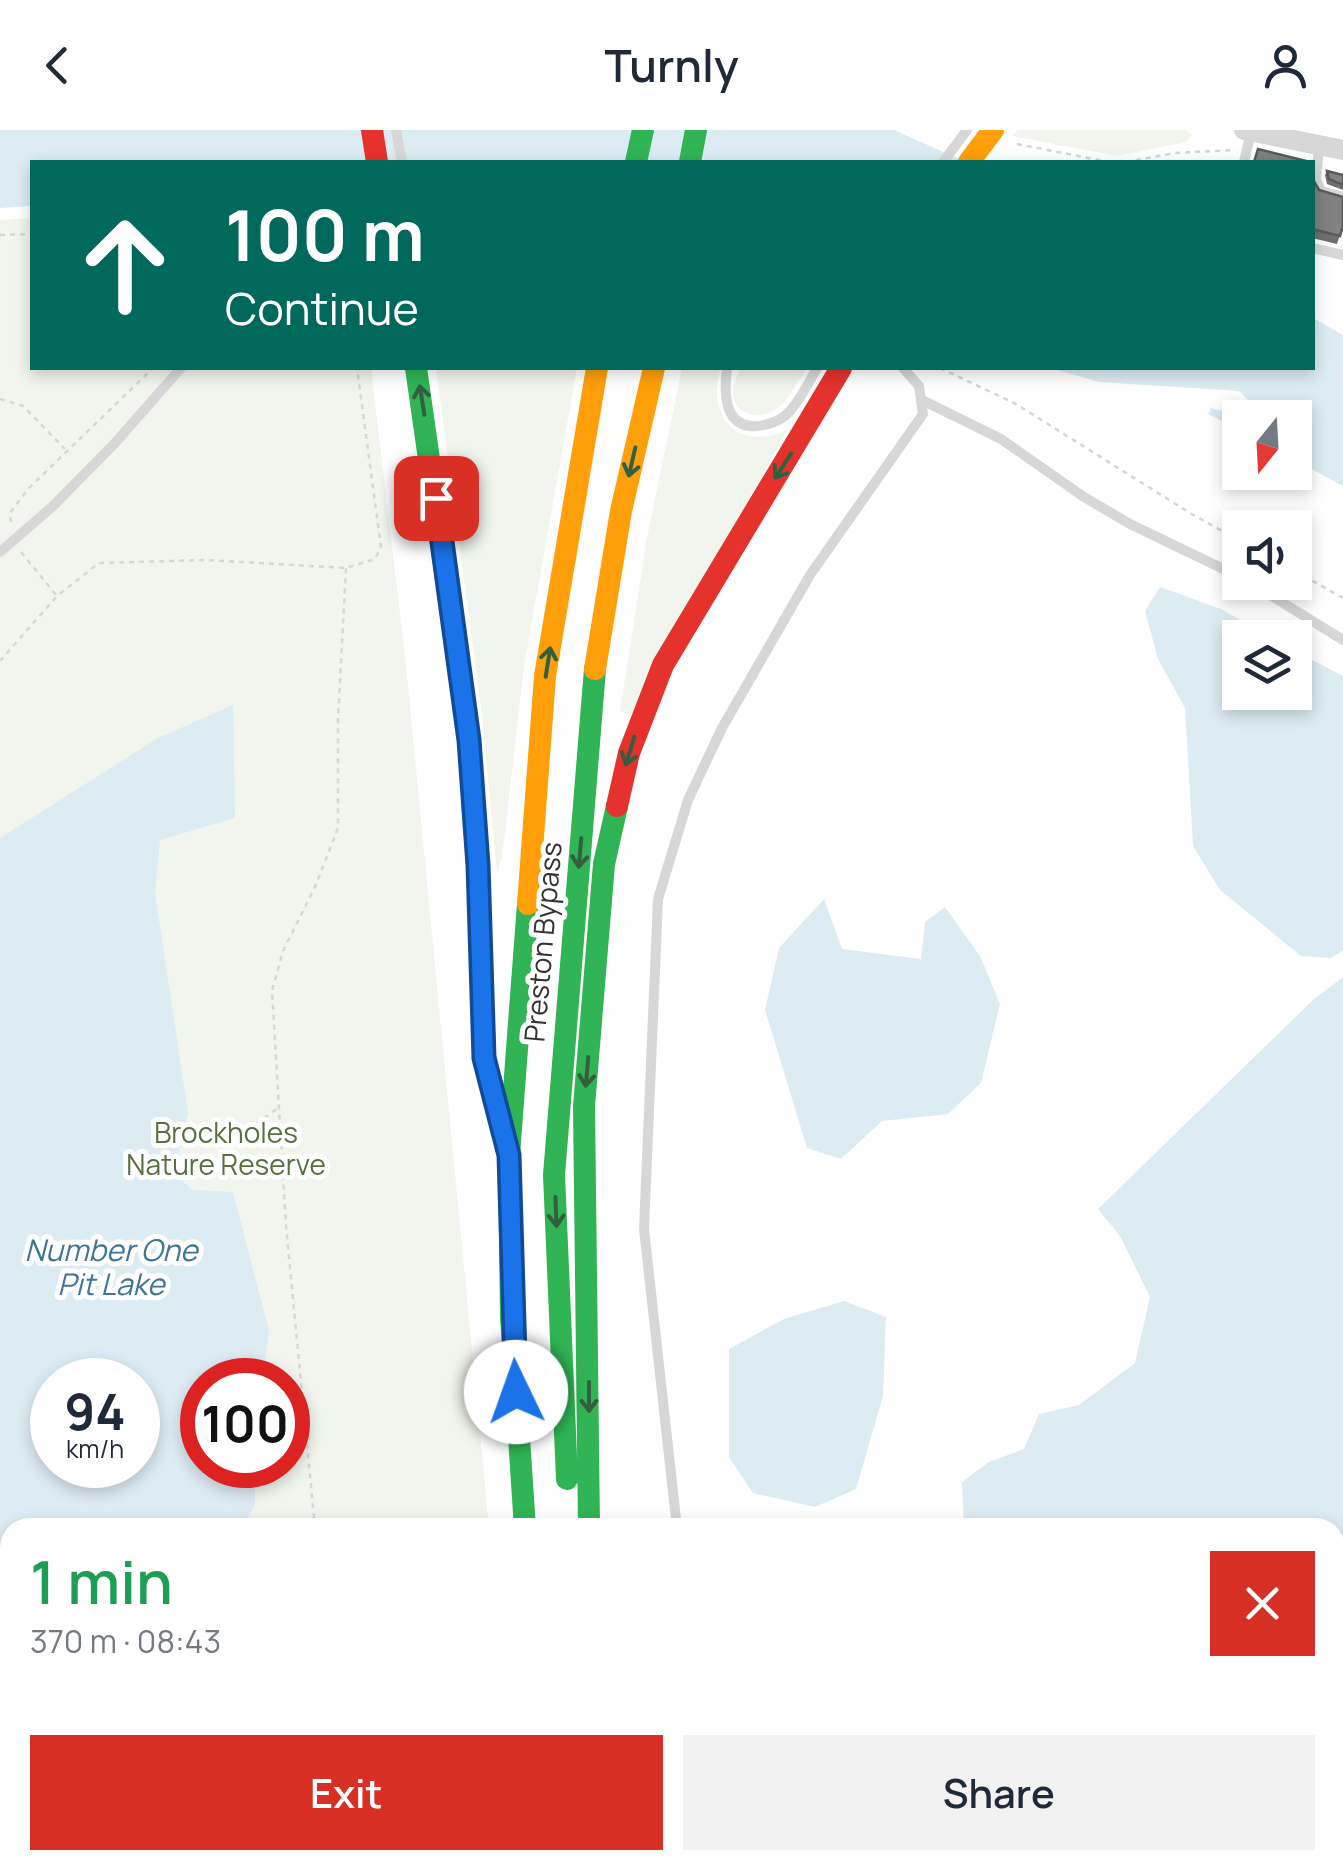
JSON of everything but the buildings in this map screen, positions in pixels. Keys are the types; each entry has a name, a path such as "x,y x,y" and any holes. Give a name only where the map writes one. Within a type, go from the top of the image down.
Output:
{"highway":[{"path":"372,130 376,160"},
{"path":"636,160 643,130"},
{"path":"690,160 696,130"},
{"path":"971,160 999,136"},
{"path":"416,370 469,740 478,865 484,1058 509,1155"},
{"name":"Preston Bypass","path":"525,1518 511,1317 509,1155 545,676 597,370"},
{"name":"Preston Bypass","path":"569,1518 554,1175 595,666 620,511 654,370"},
{"path":"589,1518 584,1106 604,864 618,794 642,714 669,654 827,372"}],"street":[{"path":"1247,131 1343,150"}],"lane":[{"path":"396,130 402,160"},
{"path":"944,160 967,130"},
{"path":"1245,158 1247,131"},
{"path":"1319,144 1316,180 1322,192 1343,197"},
{"path":"1315,249 1343,255"},
{"path":"0,552 53,506 179,370"},
{"path":"727,370 724,393 729,411 734,420 750,426 772,423 788,414 827,372"},
{"path":"676,1518 644,1229 658,899 688,800 722,728 810,576 922,414 924,402 919,386 905,370"},
{"path":"924,402 1001,440 1130,524 1222,568"},
{"path":"1279,600 1343,640"}],"path":[{"path":"999,136 1100,160"},
{"path":"1139,160 1226,148 1245,158"},
{"path":"0,236 30,234"},
{"path":"0,661 57,596 98,563 206,560 346,568 375,559 381,547 357,370"},
{"path":"944,370 1016,404 1222,529"},
{"path":"0,399 23,406 66,450"},
{"path":"314,1518 286,1226 272,991 283,951 316,888 338,828 338,720 346,568"},
{"path":"1312,581 1343,598"},
{"path":"256,1124 279,1107"}],"green space":[{"path":"1018,130 1186,130 1192,135 1186,142 1117,156 1012,136"},
{"name":"Brockholes Nature Reserve","path":"30,218 30,370 371,370 406,665 488,1518 0,1518 0,220"},
{"path":"436,370 577,370 524,667 497,873 482,715"},
{"path":"682,370 721,370 718,401 730,426 754,436 787,430 631,715 620,711 647,538"},
{"path":"739,370 806,370 779,407 765,414 743,411 734,400 733,388"}],"water":[{"path":"0,130 894,130 962,160 30,160 30,206 0,208"},
{"path":"1315,319 1343,335 1343,486 1312,469 1312,400 1248,400 1239,391 1099,382 1058,370 1315,370"},
{"path":"1211,408 1222,411 1222,421 1208,414"},
{"path":"1160,587 1241,620 1222,620 1222,710 1312,710 1312,660 1343,676 1343,951 1330,958 1301,956 1220,890 1193,846 1185,708 1158,659 1145,611"},
{"name":"Number One Pit Lake","path":"233,705 235,818 160,840 155,893 188,1113 175,1173 192,1190 233,1192 269,1331 265,1358 180,1358 180,1488 255,1488 255,1505 248,1518 0,1518 0,838 158,738"},
{"path":"824,899 842,949 921,959 925,922 945,907 980,956 1000,1004 981,1083 948,1114 882,1121 841,1159 807,1148 765,1010 779,948"},
{"path":"1343,977 1343,1518 964,1518 962,1482 989,1462 1024,1449 1039,1414 1079,1405 1135,1363 1150,1297 1120,1236 1098,1209 1313,1000"},
{"path":"844,1301 886,1317 883,1396 856,1489 815,1507 753,1493 729,1457 729,1349 784,1319"}],"traffic: fast":[{"path":"636,160 643,130"},
{"path":"690,160 696,130"},
{"path":"416,370 469,740 485,1057 501,1125"},
{"path":"567,1479 554,1175 595,669"},
{"path":"589,1518 584,1106 604,864 617,806"},
{"path":"524,1518 511,1317 509,1155 528,904"}],"traffic: slow":[{"path":"970,160 993,130"},
{"path":"528,904 545,676 597,370"},
{"path":"595,669 621,511 654,370"}],"traffic: jam":[{"path":"372,130 377,160"},
{"path":"617,806 629,753 663,665 840,370"}],"route":[{"path":"436,498 469,740 478,865 484,1058 509,1155 516,1392"}]}
